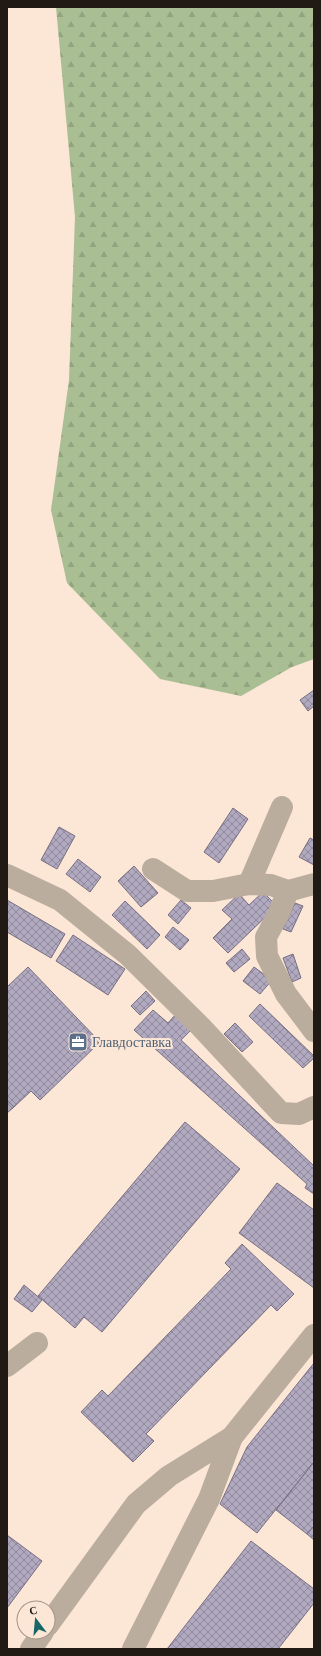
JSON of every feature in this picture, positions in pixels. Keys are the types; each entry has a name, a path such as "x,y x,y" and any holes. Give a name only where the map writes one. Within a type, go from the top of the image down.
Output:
{"lane":[{"path":"249,884 282,807"},
{"path":"153,869 187,892 213,891 249,884 271,885 288,891 314,884"},
{"path":"7,875 60,900 128,955 201,1027 281,1113 299,1114 314,1107"},
{"path":"288,891 278,915 266,937 267,956 286,994 314,1030"},
{"path":"133,1649 139,1640 209,1499 232,1437 314,1335"},
{"path":"7,1366 37,1343"},
{"path":"56,1614 136,1504 169,1476 232,1437"},
{"path":"31,1649 37,1640"}],"green space":[{"path":"56,7 314,7 314,659 292,667 241,696 160,679 67,583 51,510 69,380 75,217"}],"building":[{"path":"314,690 314,706 308,711 300,700"},
{"path":"233,808 248,819 219,863 204,852"},
{"path":"59,827 75,836 57,869 41,860"},
{"path":"310,838 314,840 314,865 299,857"},
{"path":"78,859 101,877 90,892 66,874"},
{"path":"134,866 158,893 141,907 118,881"},
{"path":"263,892 277,906 228,953 213,938 232,919 222,910 239,894 249,905"},
{"path":"7,900 65,934 51,958 7,932"},
{"path":"181,900 191,908 178,924 168,915"},
{"path":"125,901 160,935 147,949 112,915"},
{"path":"295,903 303,906 291,932 283,929"},
{"path":"173,927 189,940 180,950 165,937"},
{"path":"73,935 125,969 108,995 56,961"},
{"path":"242,949 250,959 234,972 226,963"},
{"path":"293,954 301,978 292,982 283,958"},
{"path":"28,967 100,1042 40,1100 31,1091 14,1107 7,1100 7,987"},
{"path":"254,967 272,980 260,994 243,981"},
{"path":"146,991 155,1001 140,1015 131,1006"},
{"path":"260,1004 314,1056 314,1058 303,1068 249,1016"},
{"path":"153,1010 168,1023 176,1014 192,1029 181,1040 314,1166 314,1194 305,1188 307,1184 134,1030"},
{"path":"235,1023 253,1042 242,1052 224,1034"},
{"path":"7,1100 14,1107 7,1113"},
{"path":"185,1122 240,1169 102,1332 84,1317 75,1328 38,1296"},
{"path":"277,1183 314,1210 314,1288 239,1233"},
{"path":"242,1244 294,1294 277,1311 271,1305 146,1434 154,1441 133,1462 81,1412 102,1390 108,1396 231,1269 225,1263"},
{"path":"24,1285 42,1300 32,1312 14,1299"},
{"path":"314,1363 314,1462 257,1533 220,1504 247,1447"},
{"path":"314,1462 314,1526 307,1534 276,1510"},
{"path":"314,1526 314,1540 307,1534"},
{"path":"7,1535 42,1561 7,1608"},
{"path":"251,1541 314,1589 314,1603 278,1649 167,1649"}],"place":[{"name":"Главдоставка","path":"78,1042"}]}
